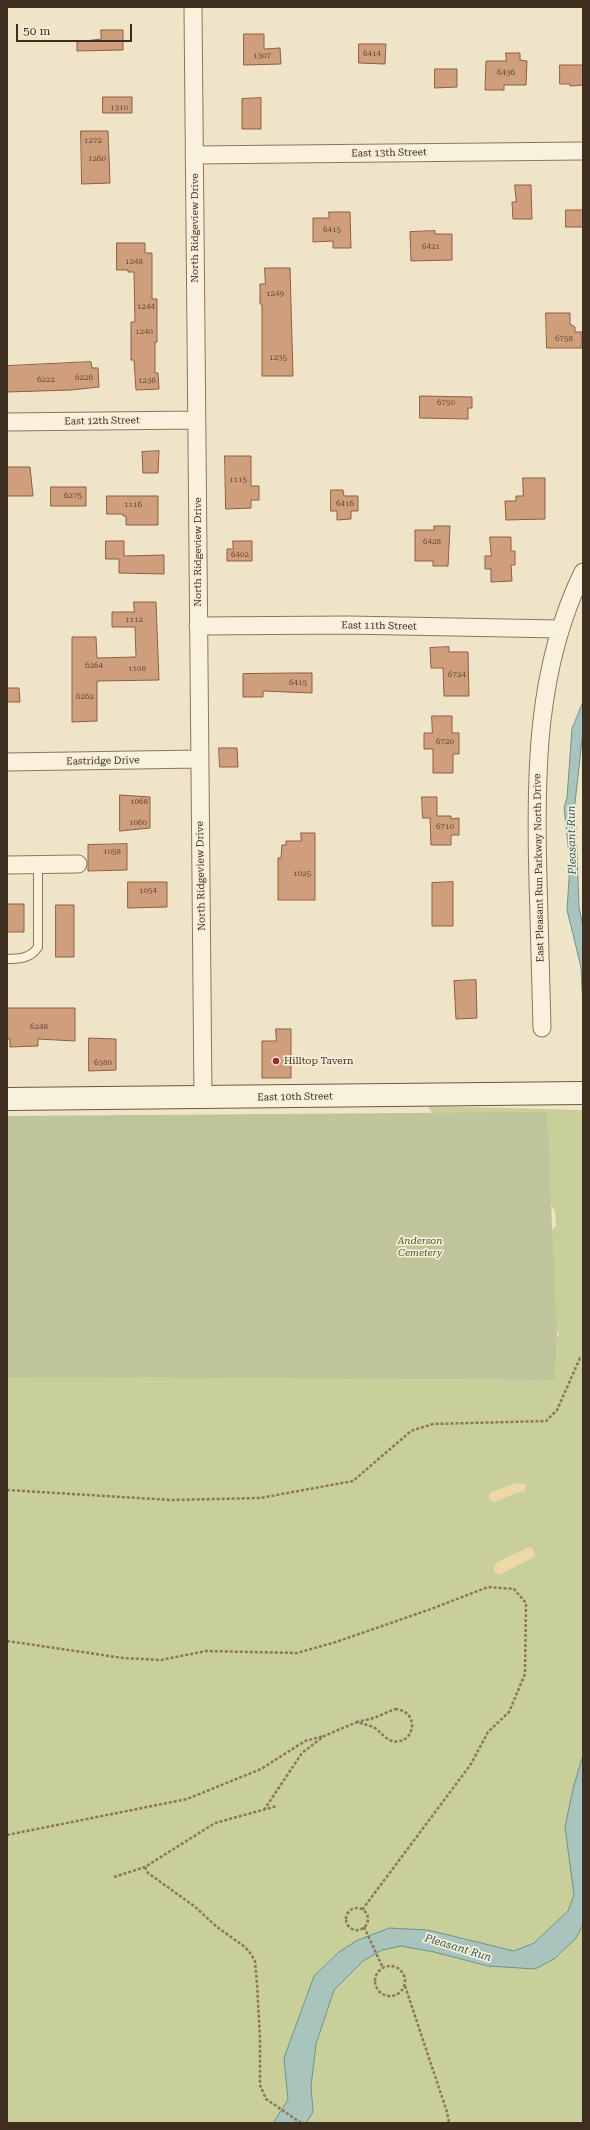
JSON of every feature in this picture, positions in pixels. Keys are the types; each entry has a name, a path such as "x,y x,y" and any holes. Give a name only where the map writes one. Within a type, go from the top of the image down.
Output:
{"main road":[{"name":"East 10th Street","path":"7,1099 583,1094"}],"street":[{"name":"North Ridgeview Drive","path":"193,7 203,1098"},
{"name":"East 13th Street","path":"194,155 583,151"},
{"name":"East 12th Street","path":"7,422 196,420"},
{"name":"East Pleasant Run Parkway North Drive","path":"542,1028 536,815 538,765 545,695 559,629 569,602 583,572"},
{"name":"East 11th Street","path":"198,626 348,625 559,629"},
{"name":"Eastridge Drive","path":"7,762 199,760"},
{"path":"7,865 78,864"}],"lane":[{"path":"7,959 19,959 34,954 38,947 38,864"}],"path":[{"path":"7,1490 171,1500 260,1498 353,1481 411,1431 433,1424 546,1421 557,1410 582,1357"},
{"path":"7,1641 123,1658 153,1660 206,1651 297,1654 424,1612 488,1587 514,1589 526,1603 525,1674 509,1712 488,1732 471,1764 362,1910"},
{"path":"7,1835 187,1799 261,1769 304,1741 324,1736 357,1722 374,1718 395,1708 400,1709 410,1716 412,1726 408,1737 404,1740 394,1742 389,1740 374,1728 357,1722"},
{"path":"263,1810 302,1753 324,1736"},
{"path":"114,1877 145,1867 214,1823 277,1806"},
{"path":"145,1867 148,1873 194,1906 217,1927 245,1947 255,1960 260,2024 260,2085 266,2098 301,2123"},
{"path":"364,1927 354,1929 347,1921 349,1912 355,1908 362,1910 368,1918 364,1927 383,1968"},
{"path":"405,1986 394,1996 389,1996 380,1992 375,1984 375,1979 379,1971 383,1968 393,1966 404,1975 405,1986 447,2112 449,2123"}],"green space":[{"path":"428,1106 583,1110 583,2123 7,2123 7,1377 555,1380 557,1336 559,1336 553,1322 540,1239 556,1226 555,1211 533,1176 435,1120"},
{"name":"Anderson Cemetery","path":"547,1112 557,1336 555,1380 7,1377 7,1116"}],"sand":[{"path":"516,1483 526,1484 525,1491 494,1502 489,1499 489,1494 492,1492"},
{"path":"529,1547 533,1549 535,1554 533,1558 499,1575 494,1572 495,1564 499,1561"}],"water":[{"name":"Pleasant Run","path":"583,702 583,731 575,803 579,907 583,927 583,1008 581,967 567,910 570,864 564,807 567,798 572,729"},
{"path":"583,1755 583,1925 576,1938 554,1959 535,1969 488,1966 434,1952 401,1946 382,1950 363,1961 334,1990 316,2044 311,2086 313,2112 306,2123 273,2123 288,2100 284,2058 314,1976 339,1952 356,1941 389,1928 428,1930 514,1951 534,1943 568,1911 574,1895 565,1827 573,1789"}],"building":[{"path":"101,30 123,30 123,50 77,51 77,42 101,39"},
{"path":"244,34 264,34 264,49 280,48 281,64 244,65"},
{"path":"359,44 386,44 385,64 359,63"},
{"path":"506,53 520,53 520,60 527,61 526,85 504,85 504,90 485,90 486,61 506,61"},
{"path":"560,65 583,65 583,85 570,86 570,84 560,84"},
{"path":"435,69 457,69 457,87 435,88"},
{"path":"103,97 132,97 132,113 103,113"},
{"path":"261,98 261,129 242,129 242,99"},
{"path":"81,131 108,131 110,183 82,184"},
{"path":"515,185 531,185 532,219 513,219 512,202 516,202"},
{"path":"566,210 583,210 583,227 566,227"},
{"path":"329,212 350,212 351,248 333,248 333,241 313,242 313,218 329,218"},
{"path":"435,231 435,234 452,234 452,260 411,261 410,232"},
{"path":"117,243 145,243 145,253 152,253 152,299 157,299 155,373 158,373 159,389 136,390 134,360 131,360 131,322 135,322 134,272 128,272 128,270 117,270"},
{"path":"265,268 290,268 293,376 262,376 262,304 260,304 260,284 265,284"},
{"path":"546,313 570,313 570,324 575,327 575,332 582,332 582,348 547,348"},
{"path":"91,362 92,368 98,368 99,387 71,390 7,392 7,366"},
{"path":"420,396 472,397 472,408 468,408 468,419 420,418"},
{"path":"159,451 158,473 143,473 142,452"},
{"path":"225,456 251,456 251,486 259,486 259,500 251,500 251,508 226,509"},
{"path":"7,467 30,467 33,496 7,496"},
{"path":"523,478 545,478 545,519 506,520 505,501 516,501 516,496 523,496"},
{"path":"51,487 86,487 86,506 51,506"},
{"path":"331,490 343,490 344,496 358,496 358,511 351,511 351,519 337,520 337,511 331,511"},
{"path":"107,496 158,496 158,525 126,525 126,516 123,516 123,514 107,514"},
{"path":"434,526 450,526 448,566 433,566 433,561 415,561 415,530 434,530"},
{"path":"490,537 511,537 511,551 515,551 515,565 511,565 512,581 491,582 491,569 485,569 485,556 491,556"},
{"path":"106,541 124,541 124,556 164,555 164,574 119,573 119,559 106,559"},
{"path":"233,541 252,541 252,561 227,561 227,549 233,549"},
{"path":"134,602 156,602 159,680 97,681 97,721 72,722 72,637 96,637 97,658 136,657 135,627 112,627 112,612 134,612"},
{"path":"449,647 449,652 468,652 469,696 444,696 443,668 431,668 430,648"},
{"path":"312,673 312,693 263,691 263,697 243,697 243,674"},
{"path":"7,688 19,688 20,702 7,702"},
{"path":"432,716 452,716 452,733 459,733 459,754 453,754 453,773 433,773 433,749 424,749 424,733 432,733"},
{"path":"219,748 237,748 238,767 220,767"},
{"path":"120,795 150,797 150,828 120,831"},
{"path":"422,797 437,797 437,816 451,816 451,819 459,818 459,835 451,835 451,845 431,845 430,818 423,818"},
{"path":"301,833 315,833 315,900 278,900 278,858 281,858 282,845 286,845 286,841 301,841"},
{"path":"127,844 127,870 88,871 88,845"},
{"path":"128,882 167,882 167,907 128,908"},
{"path":"453,882 453,926 432,926 432,883"},
{"path":"7,904 24,904 24,932 7,932"},
{"path":"56,905 74,905 74,957 56,957"},
{"path":"476,980 477,1018 456,1019 454,981"},
{"path":"7,1008 75,1008 75,1041 38,1039 38,1046 10,1047 10,1039 7,1039"},
{"name":"Hilltop Tavern","path":"276,1029 291,1029 291,1078 262,1078 262,1041 276,1041"},
{"path":"89,1038 116,1039 116,1070 89,1071"}],"place":[{"name":"Hilltop Tavern","path":"276,1061"}]}
